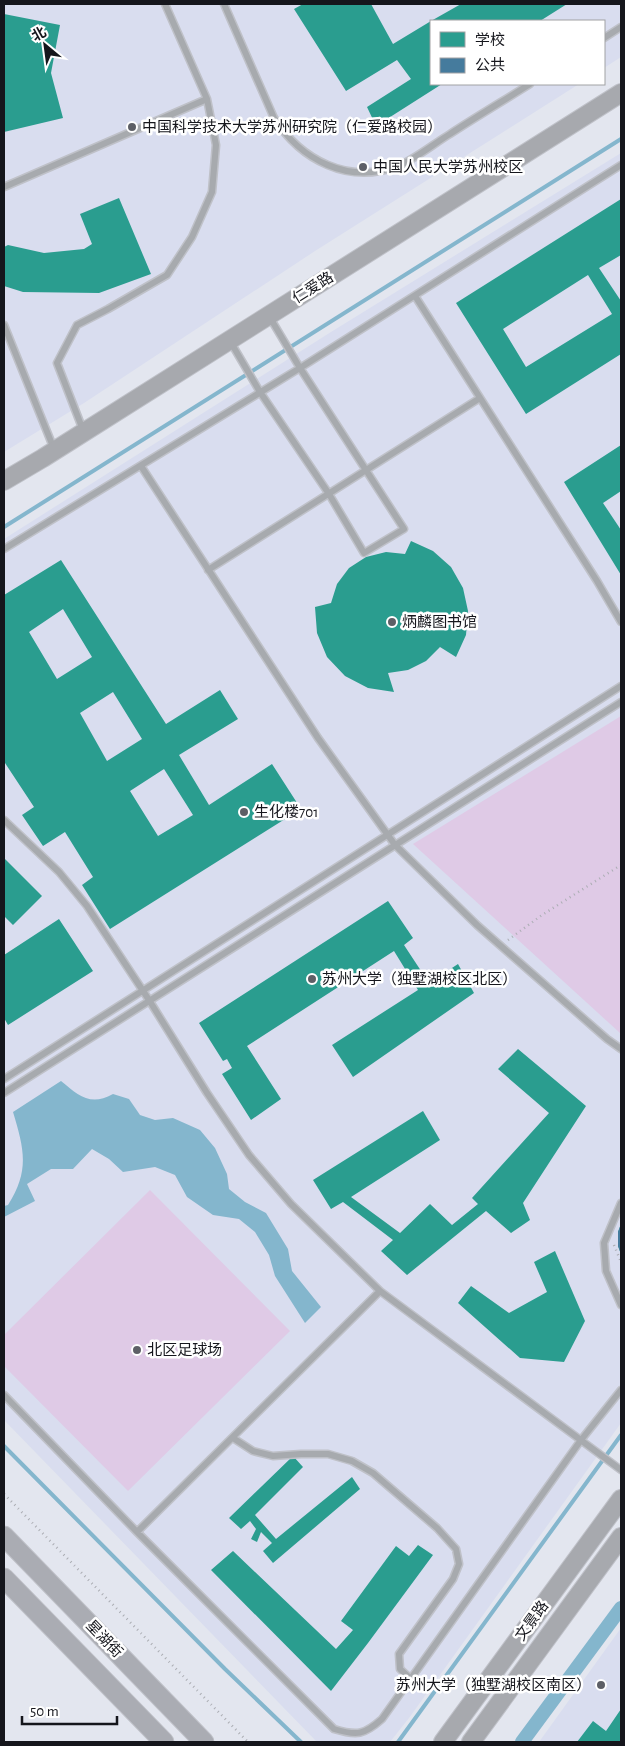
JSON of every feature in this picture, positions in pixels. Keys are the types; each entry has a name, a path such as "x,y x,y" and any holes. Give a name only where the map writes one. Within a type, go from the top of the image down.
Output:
{"main road":[{"name":"仁爱路","path":"4,481 621,93"},
{"name":"文景路","path":"444,1742 621,1499"},
{"name":"星湖街","path":"4,1536 204,1742"},
{"name":"文景路","path":"471,1742 621,1537"},
{"name":"星湖街","path":"4,1578 164,1742"}],"lane":[{"path":"84,432 57,363 76,324 167,275 192,237 212,192 216,145 207,99 165,4"},
{"path":"224,4 274,118 284,134 313,159 336,169 373,172 398,166 528,85"},
{"path":"605,37 621,27"},
{"path":"4,188 207,99"},
{"path":"4,549 300,368 621,165"},
{"path":"414,296 597,581 621,622"},
{"path":"230,340 260,392 329,494 364,553 404,530 300,368 269,316"},
{"path":"4,325 54,451"},
{"path":"208,570 480,398"},
{"path":"141,466 318,738 395,845 477,925 607,1039 621,1049"},
{"path":"4,1079 621,686"},
{"path":"4,1093 621,702"},
{"path":"4,820 59,872 87,906 249,1155 291,1204 380,1292 621,1470"},
{"path":"621,1203 604,1243 606,1270 621,1306"},
{"path":"137,1532 380,1292"},
{"path":"4,1395 137,1532 334,1729 350,1734 368,1731 382,1719 581,1440 621,1390"},
{"path":"233,1438 253,1451 273,1456 328,1454 352,1461 373,1473 437,1528 456,1549 459,1564 453,1579 399,1654 400,1669 411,1679"}],"path":[{"path":"501,946 542,915 621,865"},
{"path":"4,1494 248,1742"}],"shaded area":[{"name":"中国科学技术大学苏州研究院（仁爱路校园）","path":"4,4 621,4 621,57 605,67 605,20 430,20 430,85 577,85 315,251 84,403 4,452"},
{"name":"苏州大学（独墅湖校区北区）","path":"621,153 621,1423 390,1742 317,1742 4,1420 4,539 331,332"},
{"path":"621,716 621,1032 620,1033 413,844"},
{"name":"北区足球场","path":"150,1190 290,1331 128,1491 4,1366 4,1335"},
{"name":"苏州大学（独墅湖校区南区）","path":"621,1628 621,1742 539,1742"}],"water":[{"path":"61,1081 85,1098 105,1098 113,1094 129,1099 140,1115 155,1120 173,1118 200,1130 215,1148 227,1174 229,1189 245,1202 266,1213 288,1249 292,1271 321,1307 305,1323 275,1276 269,1255 255,1232 239,1219 213,1215 187,1197 175,1175 155,1167 123,1172 109,1159 92,1149 73,1169 51,1169 27,1184 35,1201 4,1217 4,1206 8,1205 20,1181 23,1159 20,1137 13,1112"}],"building: 学校":[{"path":"303,4 371,4 393,44 430,22 430,85 440,85 376,126 367,107 411,79 397,60 346,91 294,9"},
{"path":"461,4 567,4 542,20 433,20"},
{"path":"4,14 60,25 51,73 63,118 4,132"},
{"path":"119,198 151,274 99,293 23,292 4,286 4,247 8,245 44,253 84,249 92,244 80,214"},
{"path":"621,199 621,255 599,268 621,301 621,354 526,414 456,303","holes":["588,275 612,314 526,367 503,329"]},
{"path":"621,445 621,491 603,503 621,530 621,575 564,482"},
{"name":"炳麟图书馆","path":"411,541 433,551 451,567 463,588 468,611 466,635 456,657 440,647 426,661 408,670 388,673 394,692 368,688 345,676 327,657 317,633 315,607 331,603 337,584 349,568 366,557 386,552 405,554"},
{"path":"61,560 166,724 220,690 238,719 179,755 209,805 272,764 301,809 110,929 82,885 93,877 65,832 43,846 22,815 34,807 5,763 4,765 4,595","holes":["63,609 92,657 57,679 29,632","113,692 142,739 107,761 80,713","164,769 193,815 158,836 130,791"]},
{"path":"4,858 42,896 13,925 4,916"},
{"path":"388,901 413,938 404,945 429,983 458,964 474,993 353,1077 332,1045 418,990 394,951 247,1046 281,1099 251,1120 222,1074 232,1068 227,1059 223,1061 199,1023"},
{"path":"59,919 93,971 8,1025 4,1018 4,955"},
{"path":"518,1049 586,1106 523,1203 530,1220 511,1233 486,1211 407,1275 381,1251 393,1240 343,1202 331,1209 313,1180 423,1111 440,1140 351,1197 400,1233 430,1204 452,1225 478,1204 472,1198 549,1113 498,1069"},
{"path":"621,1224 621,1254 618,1246 618,1232"},
{"path":"555,1251 585,1321 564,1362 520,1358 458,1303 471,1286 509,1313 547,1292 534,1262"},
{"path":"293,1456 303,1467 255,1515 276,1539 352,1477 360,1489 273,1563 263,1551 272,1543 261,1532 257,1542 251,1539 256,1529 250,1521 241,1529 229,1518"},
{"path":"418,1545 433,1555 331,1691 211,1570 233,1551 336,1649 353,1630 341,1621 396,1546 409,1556"},
{"path":"621,1709 621,1742 577,1742 593,1721 606,1731"}],"building: 公共":[{"path":"621,1224 621,1254 618,1246 618,1232"}],"waterway":[{"path":"4,527 621,139"},
{"path":"398,1742 621,1435"},
{"path":"4,1446 225,1669 301,1742"},
{"path":"522,1742 621,1608"}],"place":[{"name":"中国科学技术大学苏州研究院（仁爱路校园）","path":"132,127"},
{"name":"中国人民大学苏州校区","path":"363,167"},
{"name":"炳麟图书馆","path":"392,622"},
{"name":"生化楼701","path":"244,812"},
{"name":"苏州大学（独墅湖校区北区）","path":"312,979"},
{"name":"北区足球场","path":"137,1350"},
{"name":"苏州大学（独墅湖校区南区）","path":"601,1685"}]}
